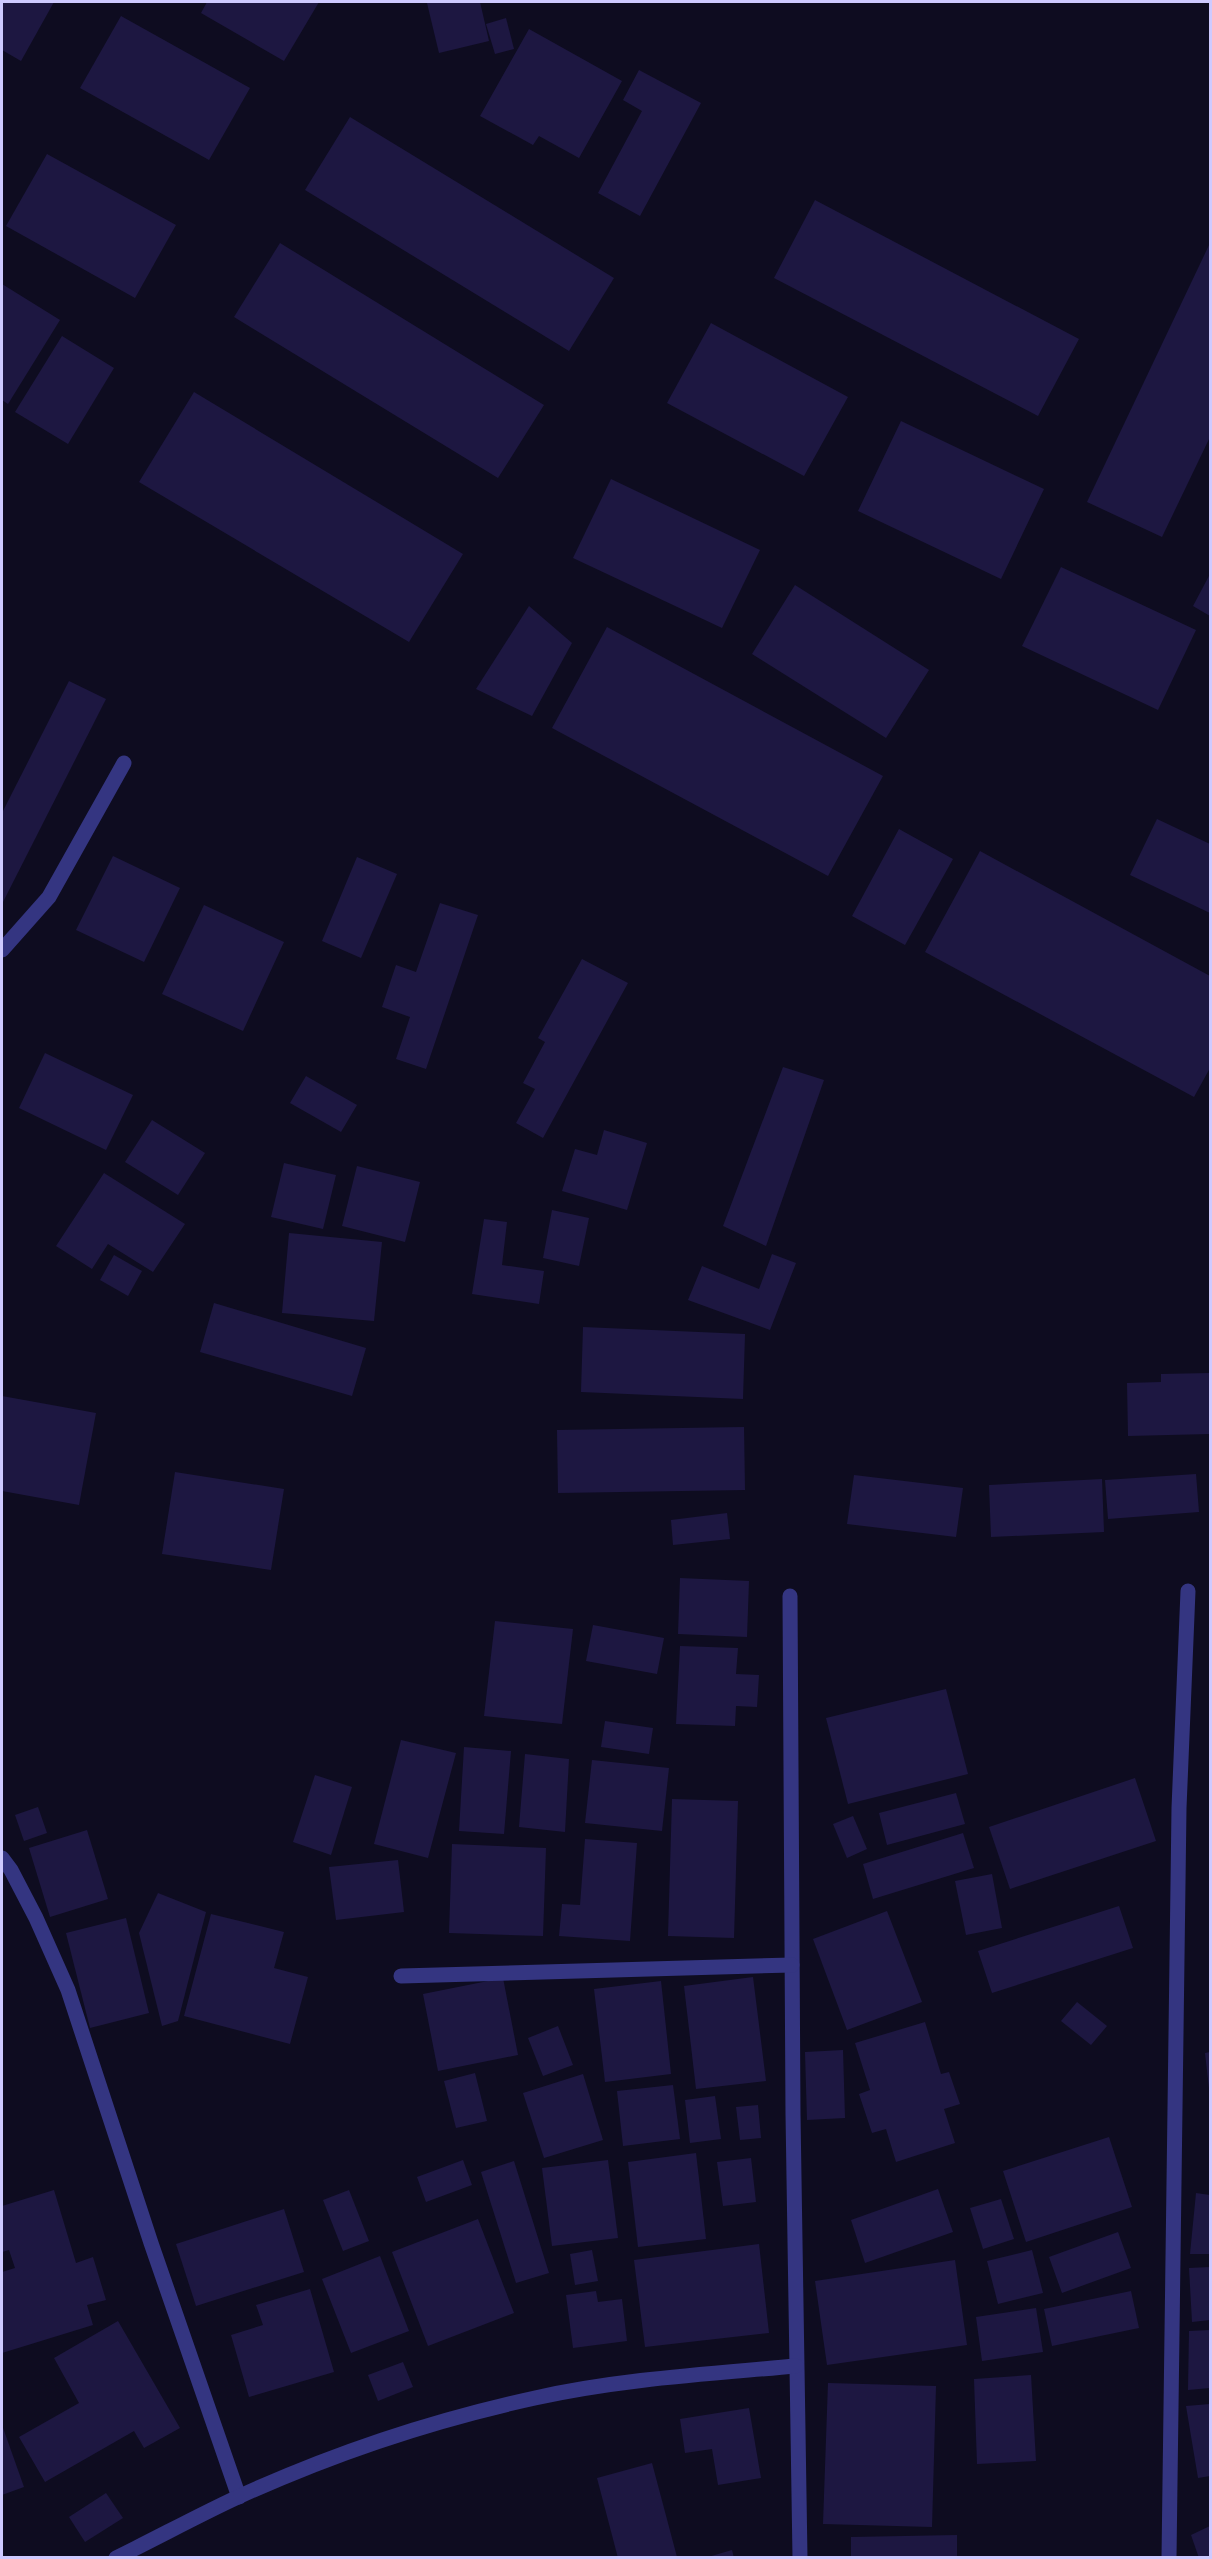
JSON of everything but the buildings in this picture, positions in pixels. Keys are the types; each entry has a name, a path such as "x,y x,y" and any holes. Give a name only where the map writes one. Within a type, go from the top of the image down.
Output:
{"street":[{"path":"2,950 49,897 124,764"},
{"path":"1169,2558 1179,1808 1188,1591"},
{"path":"790,1596 796,2366 800,2558"},
{"path":"2,1858 11,1870 36,1918 68,1990 238,2497"},
{"path":"401,1976 792,1965"},
{"path":"116,2558 238,2497 410,2432 536,2398 627,2382 796,2366"}]}
